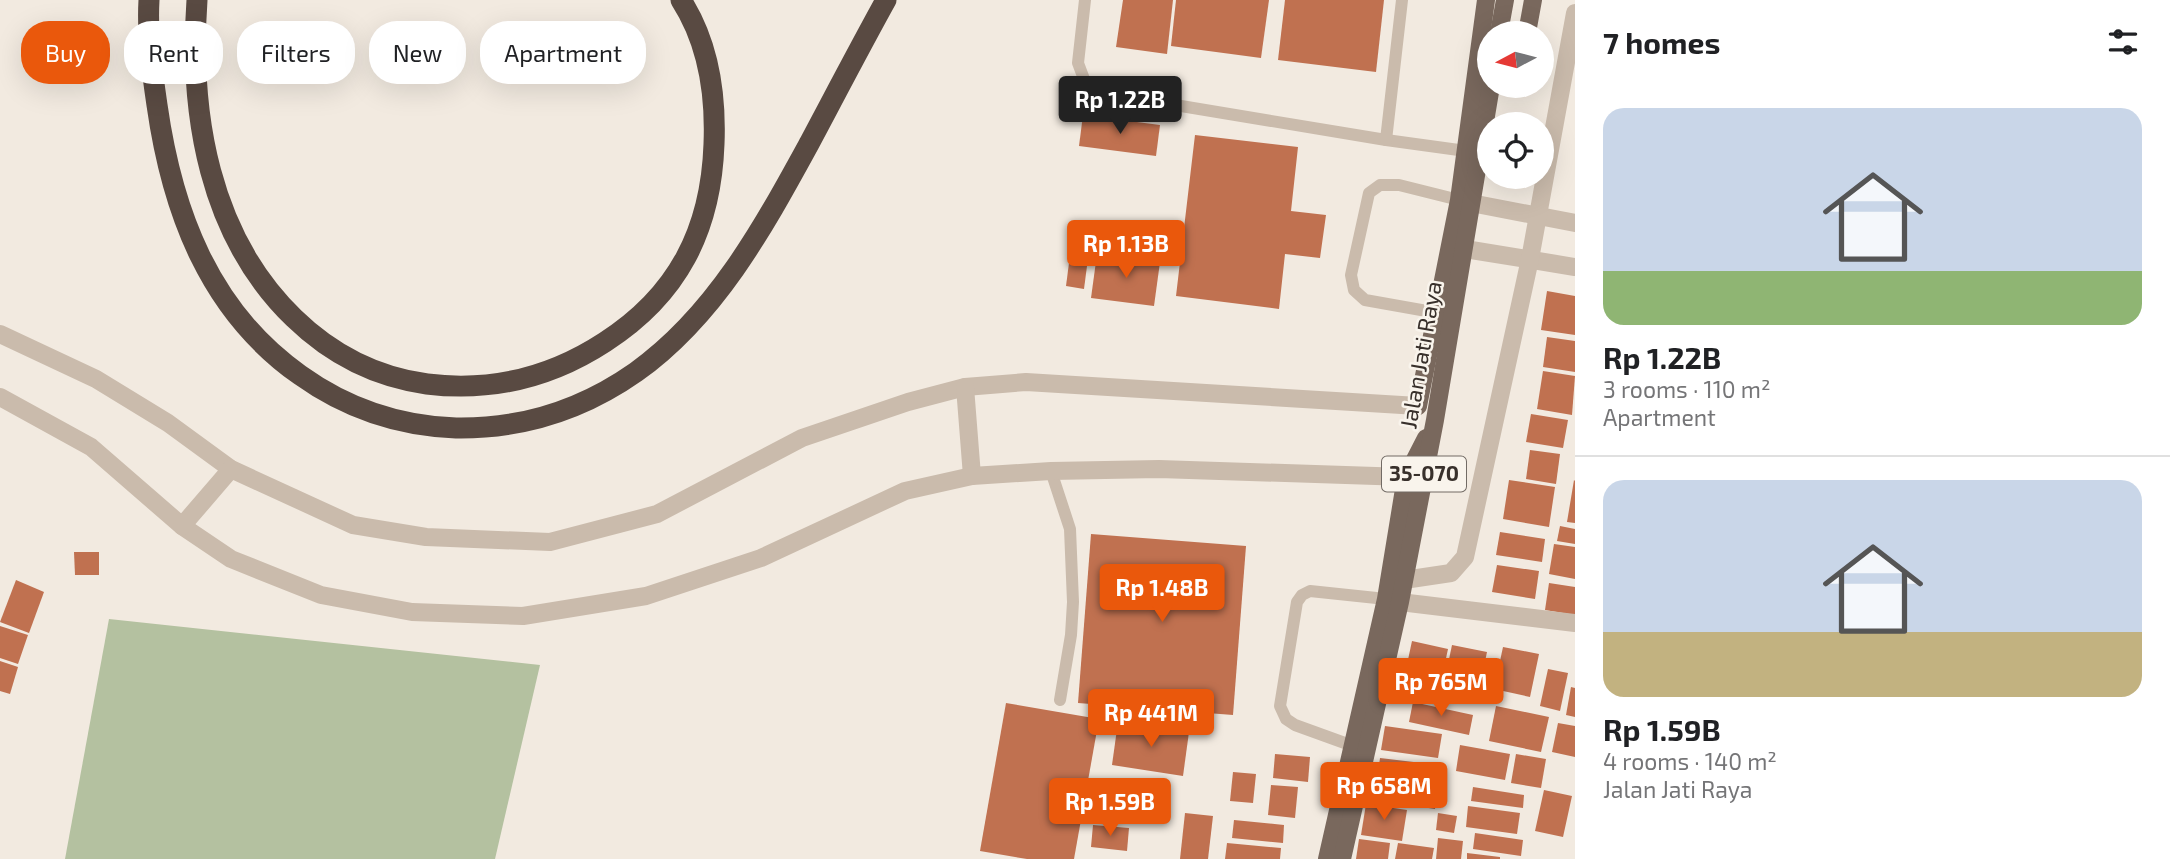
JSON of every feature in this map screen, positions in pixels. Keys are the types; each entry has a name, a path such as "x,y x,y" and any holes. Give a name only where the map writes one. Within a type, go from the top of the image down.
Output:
{"highway":[{"path":"196,9 198,94 209,166 230,229 263,285 309,332 360,365 415,382 474,387 524,380 549,371 618,334 664,291 694,243 710,191 714,136 713,102 702,43 692,17 681,0"},
{"path":"149,7 153,83 165,157 174,188 184,219 212,280 242,324 290,368 342,401 374,414 410,423 468,428 519,423 565,411 637,371 683,331 728,278 757,236 886,0"}],"main road":[{"name":"Jalan Jati Raya","path":"1328,859 1353,747 1393,601 1404,579 1435,420 1465,250 1466,151 1486,0"},
{"path":"1501,21 1505,0"},
{"path":"1529,21 1533,0"},
{"name":"Jalan Jati Raya","path":"1418,406 1489,98"},
{"name":"Jalan Jati Raya","path":"1488,105 1493,98"},
{"name":"Jalan Jati Raya","path":"1342,859 1393,601 1406,477 1435,420"}],"street":[{"path":"1404,579 1451,573 1465,557 1530,259 1575,13"},
{"path":"1465,202 1575,223"},
{"path":"1465,250 1575,267"},
{"path":"0,334 96,379 168,423 231,469 353,525 426,537 550,542 657,514 802,438 908,402 965,387 1027,382 1418,406"},
{"path":"965,387 972,477"},
{"path":"0,397 91,447 182,526 231,559 321,595 412,612 523,616 646,596 761,558 905,491 972,477 1051,471 1238,470 1406,477"},
{"path":"182,526 231,469"},
{"path":"1393,601 1575,623"}],"lane":[{"path":"1085,0 1078,64 1084,79 1097,92 1466,151"},
{"path":"1386,140 1402,0"},
{"path":"1438,313 1365,300 1354,290 1351,275 1369,193 1380,185 1399,185 1465,202"},
{"path":"1051,471 1070,529 1073,602 1071,635 1060,700"},
{"path":"1353,747 1295,726 1286,719 1280,706 1297,602 1301,595 1310,591 1393,601"}],"green space":[{"path":"109,619 540,665 495,859 65,859"}],"building":[{"path":"1123,0 1173,0 1167,54 1116,47"},
{"path":"1176,0 1269,0 1261,58 1171,46"},
{"path":"1285,0 1384,0 1376,72 1278,60"},
{"path":"1083,115 1160,125 1156,156 1079,146"},
{"path":"1195,135 1298,147 1291,211 1326,215 1320,258 1285,254 1279,309 1176,296"},
{"path":"1104,224 1160,232 1157,259 1100,251"},
{"path":"1097,254 1160,262 1154,306 1091,298"},
{"path":"1069,263 1087,266 1084,289 1066,286"},
{"path":"1547,291 1575,296 1575,335 1541,330"},
{"path":"1547,337 1575,341 1575,372 1543,367"},
{"path":"1543,371 1575,376 1572,415 1537,409"},
{"path":"1531,414 1568,420 1563,448 1526,442"},
{"path":"1530,450 1560,454 1556,484 1526,479"},
{"path":"1509,480 1555,487 1549,527 1503,519"},
{"path":"1575,481 1575,523 1567,522"},
{"path":"1560,526 1575,529 1575,544 1557,541"},
{"path":"1500,532 1545,539 1542,562 1496,555"},
{"path":"1091,534 1246,546 1233,715 1078,703"},
{"path":"1554,544 1575,547 1575,579 1549,574"},
{"path":"74,552 99,552 99,575 75,575"},
{"path":"1497,565 1539,571 1535,599 1492,592"},
{"path":"16,580 44,592 29,633 0,622"},
{"path":"1549,583 1575,587 1575,615 1545,610"},
{"path":"0,626 28,635 18,664 0,658"},
{"path":"1412,641 1448,649 1439,691 1403,683"},
{"path":"1452,645 1487,652 1479,690 1444,683"},
{"path":"1503,647 1539,654 1530,697 1494,689"},
{"path":"0,661 18,667 10,694 0,691"},
{"path":"1548,669 1568,673 1560,711 1540,706"},
{"path":"1571,687 1575,688 1575,717 1566,715"},
{"path":"1413,702 1473,715 1469,735 1409,722"},
{"path":"1006,703 1099,719 1074,859 1027,859 980,851"},
{"path":"1496,706 1549,717 1541,752 1489,741"},
{"path":"1118,722 1189,732 1183,776 1112,765"},
{"path":"1558,723 1575,726 1575,757 1552,752"},
{"path":"1385,726 1442,734 1438,758 1381,750"},
{"path":"1460,745 1510,754 1505,780 1456,771"},
{"path":"1275,754 1310,757 1308,782 1273,778"},
{"path":"1516,754 1546,759 1541,788 1511,783"},
{"path":"1380,758 1422,763 1420,779 1378,773"},
{"path":"1233,772 1256,774 1253,803 1230,801"},
{"path":"1372,776 1438,785 1435,809 1369,799"},
{"path":"1271,785 1298,787 1295,818 1268,815"},
{"path":"1473,787 1524,795 1523,808 1471,801"},
{"path":"1544,790 1572,796 1563,837 1535,831"},
{"path":"1366,804 1407,810 1402,841 1361,835"},
{"path":"1468,806 1520,813 1517,834 1466,827"},
{"path":"1185,813 1213,816 1208,859 1180,859"},
{"path":"1438,813 1457,816 1454,833 1436,830"},
{"path":"1234,820 1284,825 1283,843 1232,838"},
{"path":"1093,825 1129,828 1127,851 1091,847"},
{"path":"1475,833 1523,840 1521,856 1473,849"},
{"path":"1438,838 1463,841 1461,859 1436,859"},
{"path":"1359,839 1390,843 1388,859 1356,859"},
{"path":"1227,843 1281,848 1280,859 1225,859"},
{"path":"1398,843 1434,848 1432,859 1395,859"},
{"path":"1467,853 1500,857 1500,859 1467,859"}]}
